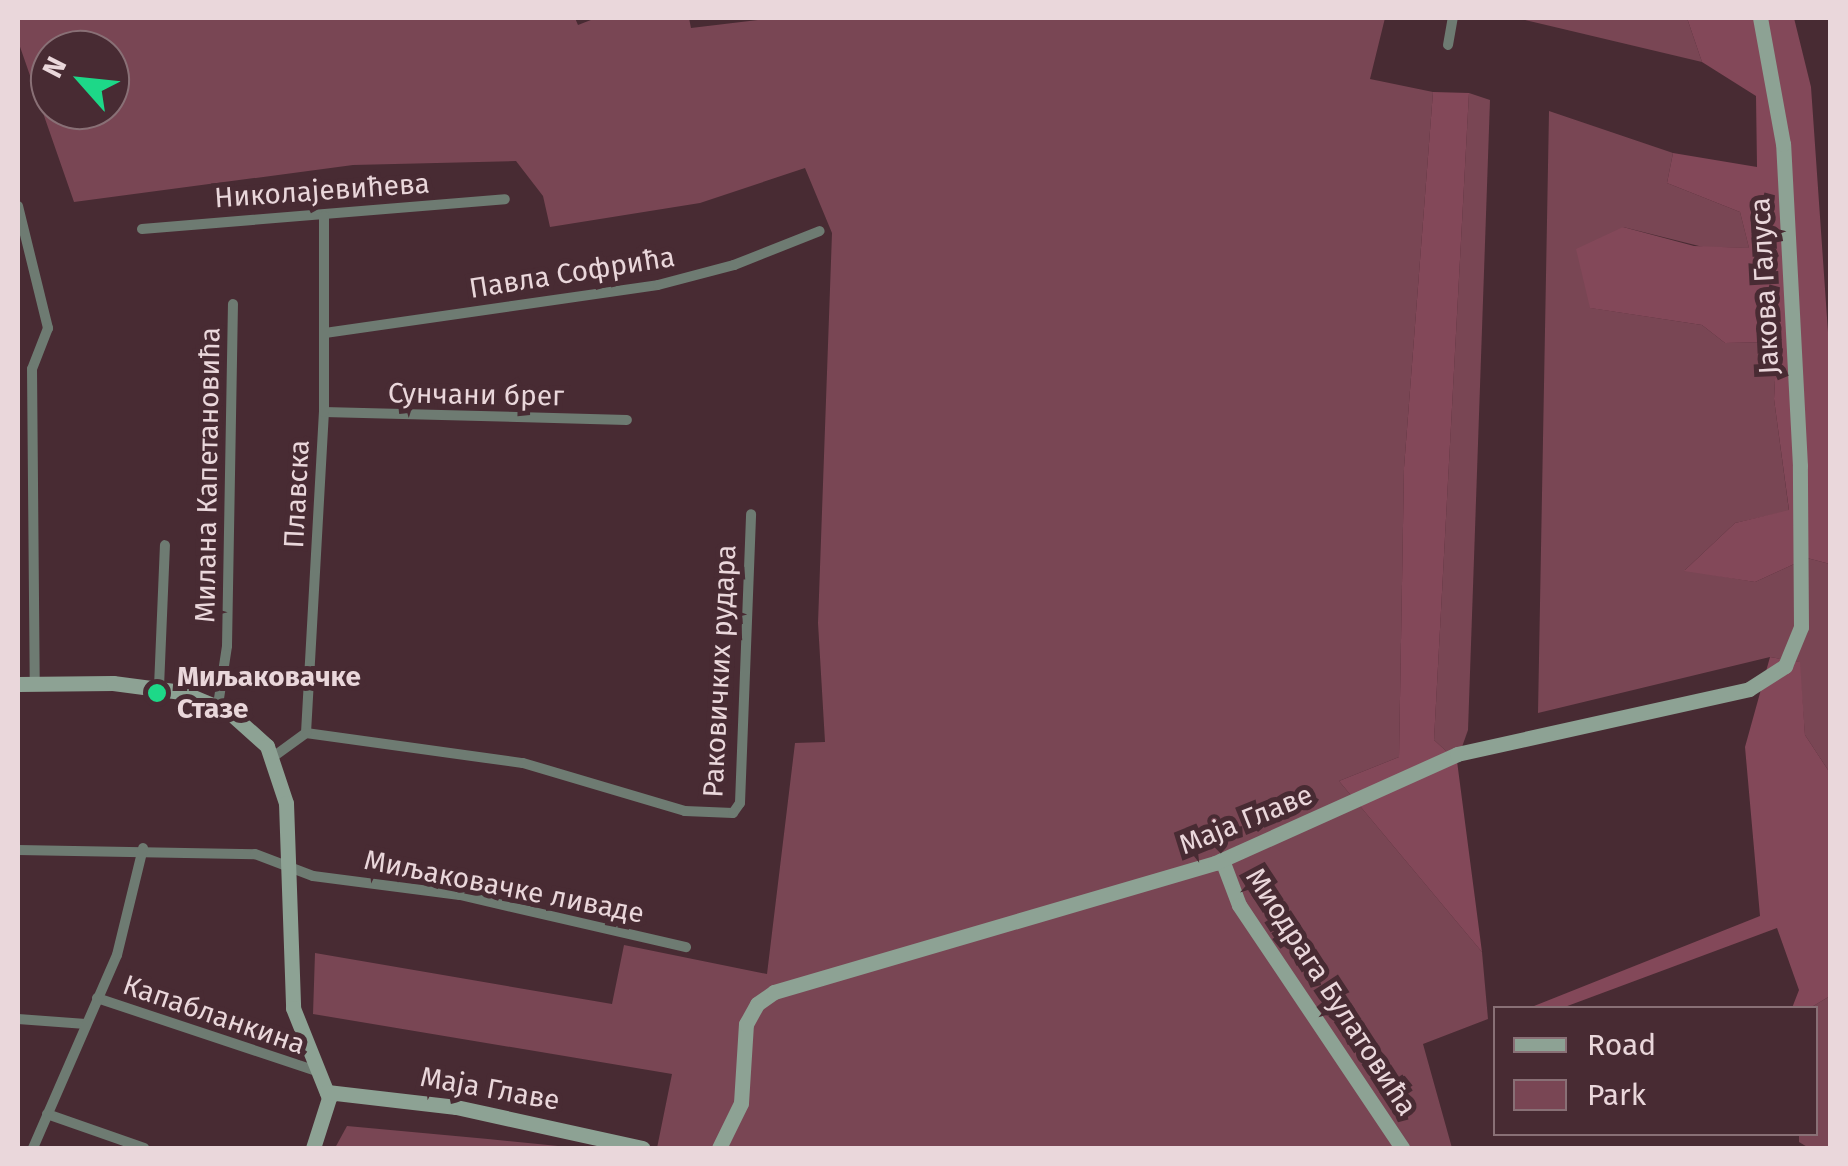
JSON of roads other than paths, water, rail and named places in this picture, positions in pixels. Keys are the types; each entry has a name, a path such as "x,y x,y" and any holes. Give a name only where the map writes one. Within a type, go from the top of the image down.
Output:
{"street":[{"path":"1448,45 1452,18"},
{"name":"Јакова Галуса","path":"1760,18 1783,144 1802,554"},
{"name":"Николајевићева","path":"142,229 505,199"},
{"path":"18,206 48,328 32,370 35,684"},
{"name":"Плавска","path":"306,732 324,412 324,216"},
{"name":"Павла Софрића","path":"325,333 658,285 734,266 820,231"},
{"name":"Милана Капетановића","path":"218,705 228,646 234,304"},
{"name":"Сунчани брег","path":"324,412 627,420"},
{"name":"Раковичких рудара","path":"306,732 524,763 685,811 733,814 740,803 751,514"},
{"path":"160,687 165,545"},
{"name":"Маја Главе","path":"718,1148 741,1102 746,1024 768,996 1222,860 1458,754 1765,684 1785,666 1799,638 1802,554"},
{"path":"18,684 160,687 218,705 274,757 286,803 289,976 300,1035 328,1092 326,1121 313,1148"},
{"path":"274,757 306,732"},
{"path":"33,1148 121,944 142,848"},
{"name":"Миљаковачке ливаде","path":"18,850 142,848 255,854 306,875 460,896 686,947"},
{"name":"Миодрага Булатовића","path":"1222,860 1239,905 1402,1148"},
{"name":"Капабланкина","path":"97,998 317,1071"},
{"path":"18,1019 86,1024"},
{"name":"Маја Главе","path":"328,1092 456,1107 643,1148"},
{"path":"47,1114 144,1148"}],"place":[{"name":"Миљаковачке Стазе","path":"157,693"}]}
